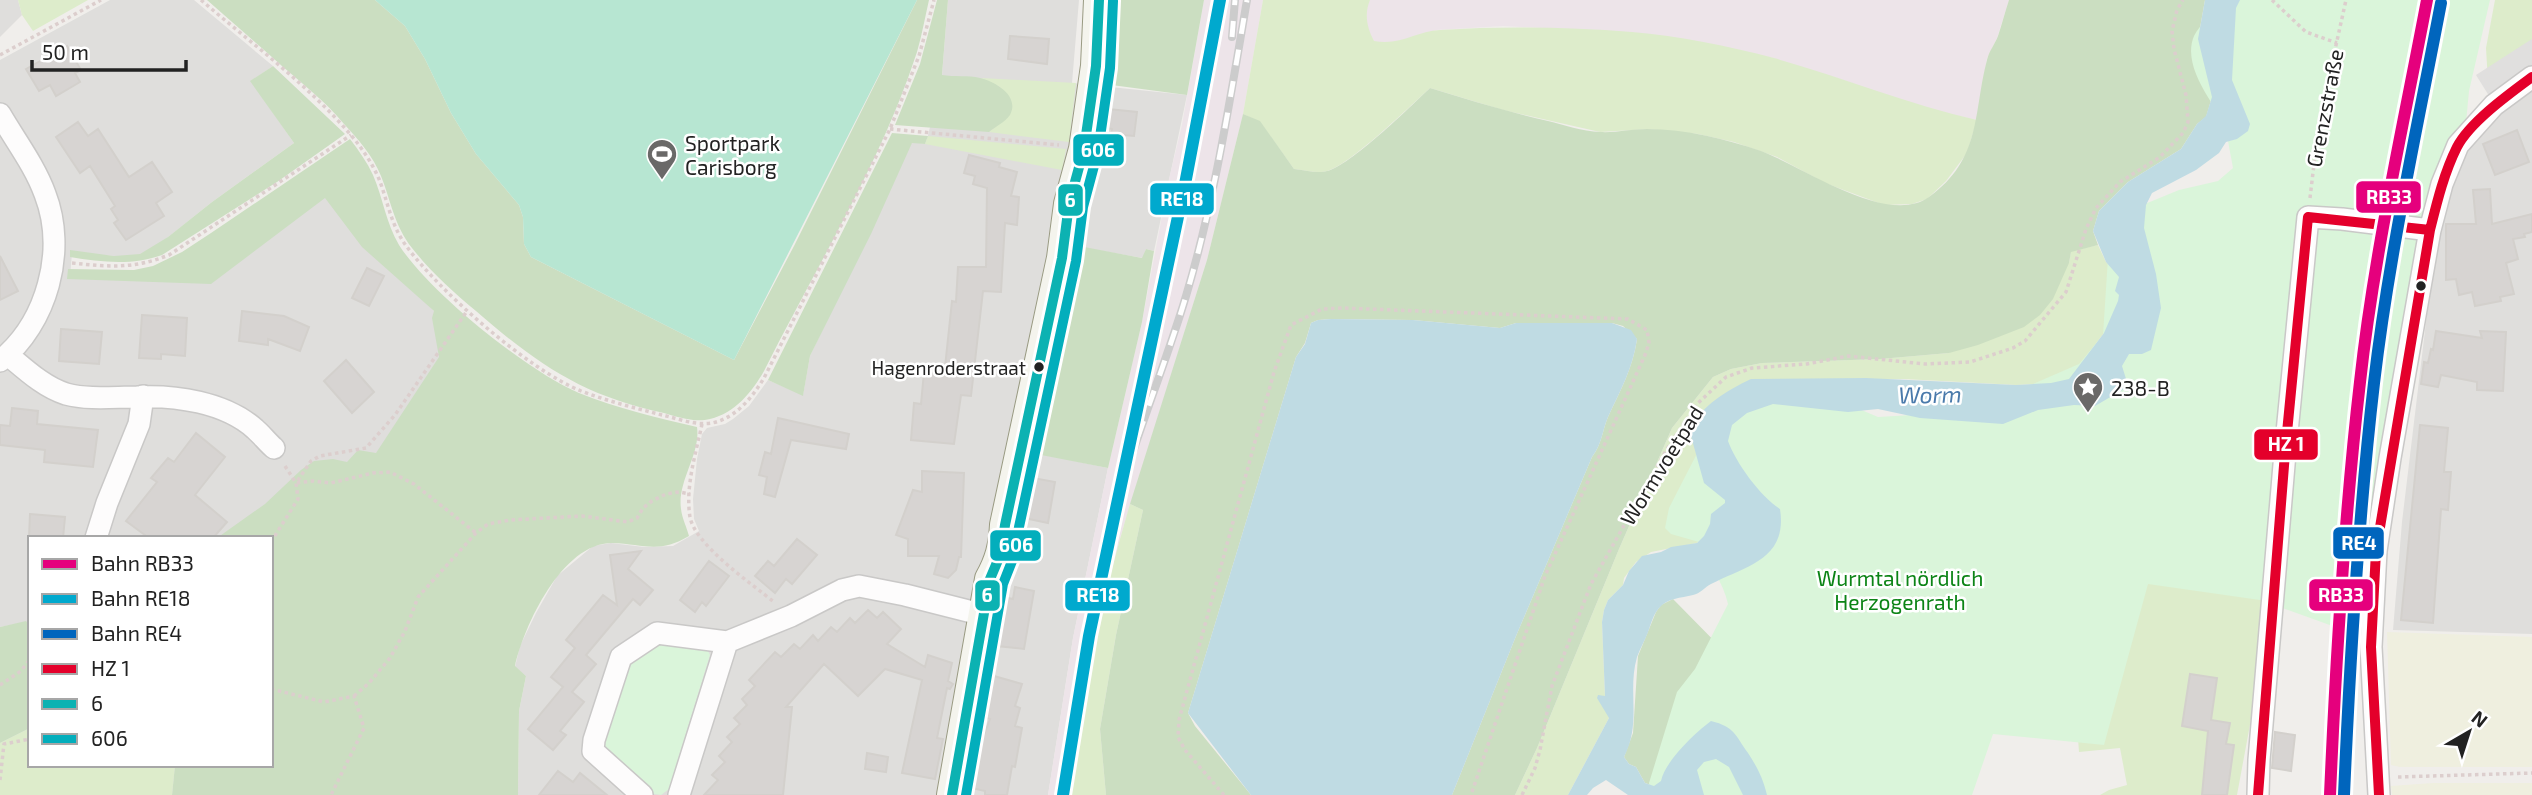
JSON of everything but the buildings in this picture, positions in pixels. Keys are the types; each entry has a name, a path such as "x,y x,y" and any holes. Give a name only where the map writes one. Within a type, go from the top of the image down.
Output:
{"street":[{"path":"952,795 990,579 999,563 1004,544 1005,525 1062,258 1069,204 1084,149 1096,66 1099,0"},
{"path":"2378,786 2371,647 2376,551 2430,230 2442,184 2458,145 2494,106 2532,77"},
{"path":"0,114 47,198 54,243 53,261 44,297 34,320 4,358 64,393 88,398 143,396 202,403 254,427 274,448"},
{"path":"2258,795 2284,466 2308,217 2430,230"},
{"path":"97,536 139,424 143,396"},
{"path":"642,795 593,751 621,657 657,633 727,642 791,616 842,590 859,586 984,615"},
{"path":"678,795 727,642"}],"path":[{"path":"0,55 102,0"},
{"path":"201,0 319,102 351,135 369,160 393,223 407,247 467,311 531,361 579,390 633,408 702,424 727,418 754,395 891,129 919,56 934,0"},
{"name":"Wormvoetpad","path":"1522,795 1541,750 1552,686 1591,584 1667,449 1698,404 1726,377 1745,370 1848,356 1925,364 1970,362 2025,341 2066,292 2086,229 2096,208 2120,181 2160,156 2183,133 2188,122 2187,104 2172,31 2177,10 2183,0"},
{"path":"2272,0 2306,32 2337,43"},
{"name":"Grenzstraße","path":"2308,217 2311,172 2319,122 2346,0"},
{"path":"891,129 960,134 1084,149"},
{"path":"53,261 122,267 145,265 169,256 351,135"},
{"path":"1224,795 1185,750 1178,737 1179,720 1274,372 1291,325 1322,309 1342,308 1628,319 1647,330 1649,343 1545,576 1471,795"},
{"path":"296,483 311,461 320,456 366,448 396,415 467,311"},
{"path":"702,424 690,494 690,515 695,530 717,555 777,604"},
{"path":"273,539 298,499 296,483 274,448"},
{"path":"296,483 331,483 373,473 390,472 414,484 476,533"},
{"path":"273,690 324,702 354,696 390,658 405,631 418,597 476,533 488,524 510,520 582,516 628,522 637,518 643,508 652,501 666,494 690,494"},
{"path":"0,685 21,671 28,662"},
{"path":"331,795 364,728 354,696"},
{"path":"0,780 2,743 28,739"},
{"path":"2378,786 2532,773"}],"shaded area":[{"path":"0,0 18,0 22,15 0,37"},
{"path":"110,0 194,0 273,66 251,81 294,143 212,202 142,258 72,253 70,277 210,270 326,193 434,311 445,360 378,458 239,536 28,536 28,624 26,622 0,627 0,60"},
{"path":"948,0 1079,0 1072,83 1187,95 1154,251 1146,249 1143,258 1079,247 1036,453 1108,468 1073,638 1048,795 518,795 519,711 526,676 515,667 520,646 536,613 557,576 593,546 611,543 644,547 673,546 699,531 694,519 693,499 702,434 707,428 725,424 749,406 768,380 803,395 810,356 912,142 926,144 942,76"},
{"path":"1204,0 1263,0 1243,114 1207,260 1120,538 1077,731 1070,795 1048,795 1073,638 1142,322"},
{"path":"1370,0 2009,0 1997,38 1987,58 1977,120 1933,110 1773,58 1683,39 1634,33 1503,26 1436,30 1387,44 1373,41 1367,29 1366,8"},
{"path":"2532,39 2532,67 2491,99 2476,75"},
{"path":"2532,81 2532,634 2393,630 2402,522 2427,314 2444,213 2460,162 2480,126"}],"green space":[{"path":"18,0 88,0 33,31 22,15"},
{"path":"207,0 375,0 405,26 476,154 519,205 523,217 524,244 531,257 734,360 917,0 929,0 917,52 885,134 764,371 754,387 735,407 719,416 698,420 635,406 562,376 520,347 467,304 434,273 406,239 378,169 355,136 322,101"},
{"name":"Sportpark Carisborg","path":"375,0 917,0 734,360 531,257 524,244 523,217 519,205 476,154 405,26"},
{"path":"937,0 948,0 942,75 986,80 1005,91 1012,102 1010,115 989,132 895,125 920,64"},
{"path":"1110,0 1204,0 1187,95 1104,84"},
{"path":"1263,0 1370,0 1367,21 1370,31 1374,41 1384,42 1431,31 1512,28 1608,30 1685,39 1774,58 1977,120 1967,153 1946,181 1927,199 1912,204 1884,205 1825,183 1777,157 1734,142 1698,134 1649,129 1600,132 1503,110 1430,88 1379,134 1337,166 1319,172 1294,169 1260,122 1243,114"},
{"path":"2009,0 2205,0 2198,39 2212,97 2206,117 2197,124 2181,149 2128,182 2099,211 2093,231 2098,245 2071,252 2053,299 2040,315 2024,327 1949,353 1880,359 1762,363 1731,369 1713,377 1672,428 1515,795 1452,795 1629,370 1637,339 1623,326 1612,323 1516,323 1500,328 1413,320 1331,319 1311,323 1305,343 1296,357 1188,713 1195,726 1251,795 1106,795 1100,729 1116,635 1143,510 1130,504 1207,260 1243,114 1260,121 1294,169 1323,172 1350,159 1430,88 1503,110 1587,130 1606,132 1662,129 1719,139 1761,151 1868,200 1891,205 1911,204 1929,197 1946,182 1967,151 1973,134 1987,60"},
{"name":"Wurmtal nördlich Herzogenrath","path":"2228,0 2490,0 2469,91 2465,133 2447,184 2400,424 2378,638 2352,633 2260,600 2148,584 2104,745 1993,734 1972,795 1650,795 1649,783 1677,692 1695,669 1728,604 1723,588 1699,542 1671,534 1665,528 1669,508 1706,436 1750,401 1859,409 1878,417 1912,415 2033,384 2079,364 2103,335 2108,258 2123,213 2179,190 2218,181 2233,168 2228,141 2236,139 2197,76 2191,49 2197,31"},
{"path":"2495,0 2532,0 2532,58 2488,82 2486,48"},
{"path":"273,66 345,134 277,182 162,255 127,262 70,257 70,250 114,256 140,254 168,237 294,143 250,81"},
{"path":"981,78 1076,83 1069,142 989,132 1008,117 1000,87"},
{"path":"892,133 928,136 925,144 912,143 871,234 810,356 803,396 768,380"},
{"path":"928,136 1066,149 1062,170 925,144"},
{"path":"350,139 373,175 399,245 413,264 455,307 507,349 579,393 637,412 697,427 696,447 681,499 689,536 669,545 651,547 612,543 594,547 577,557 562,571 536,610 515,666 526,676 519,711 518,795 172,795 175,767 273,767 273,536 220,536 265,504 314,461 333,459 347,462 358,450 376,453 439,357 432,318 434,311 362,247 325,198 211,284 67,279 68,269 134,270 153,266 182,252"},
{"path":"2098,245 2106,262 2115,270 2104,333 2069,379 2016,385 1904,379 1813,380 1704,483 1704,536 1697,543 1651,552 1636,562 1624,578 1623,585 1608,600 1602,622 1605,697 1609,718 1568,795 1515,795 1672,428 1713,377 1731,369 1762,363 1880,359 1949,353 2069,263 2071,251"},
{"path":"1079,246 1142,258 1146,249 1154,251 1142,322 1108,468 1036,454"},
{"path":"1130,504 1143,510 1116,635 1100,729 1106,795 1070,795 1094,648"},
{"path":"2272,507 2259,676 2237,795 2100,795 2127,785 2120,748 2079,752 2077,725 1978,571"},
{"path":"1673,599 1733,660 1654,786 1645,783 1636,767 1629,764 1624,757 1633,733 1638,656 1656,612 1661,605"},
{"path":"26,621 28,624 28,729 0,743 0,627"},
{"path":"2387,632 2532,637 2532,767 2391,765"},
{"path":"655,641 706,647 710,655 669,789 661,795 648,793 600,749 623,667"},
{"path":"28,729 28,767 175,767 172,795 0,795 0,743"},
{"path":"2433,783 2532,783 2532,795 2392,795 2391,786"}],"water":[{"name":"Worm","path":"2205,0 2240,0 2236,8 2232,80 2250,124 2248,131 2237,139 2226,142 2219,153 2196,170 2152,193 2146,205 2144,228 2156,274 2161,308 2151,350 2142,354 2129,354 2122,366 2127,382 2124,389 2095,406 2074,405 2038,410 2003,424 1920,418 1878,409 1848,412 1773,404 1747,413 1732,425 1728,441 1750,478 1780,509 1781,526 1777,540 1771,550 1750,566 1696,594 1666,602 1657,611 1634,670 1632,732 1624,757 1629,764 1636,767 1645,783 1654,786 1661,781 1668,765 1681,748 1711,721 1730,729 1737,737 1757,768 1767,795 1743,795 1729,767 1716,759 1704,762 1697,770 1704,795 1628,795 1606,780 1587,795 1568,795 1609,718 1597,698 1598,695 1605,696 1602,622 1608,600 1623,585 1629,571 1642,556 1697,543 1710,524 1711,514 1725,503 1725,500 1704,483 1689,429 1695,420 1716,400 1751,379 1866,378 2016,385 2069,379 2104,333 2118,301 2119,295 2115,291 2119,277 2106,262 2093,231 2099,211 2128,182 2181,149 2197,124 2206,116 2212,97 2198,39"},
{"path":"1331,319 1413,320 1500,328 1516,323 1612,323 1631,330 1637,339 1629,370 1600,442 1516,636 1452,795 1251,795 1188,713 1296,357 1305,344 1311,323"}],"railway":[{"path":"1232,37 1235,0"},
{"path":"1111,528 1196,259 1221,149 1247,0"}],"rail line":[{"name":"RE18","path":"1063,795 1089,636 1186,179 1220,0"},
{"name":"RB33","path":"2330,795 2341,588 2360,382 2381,238 2427,0"},
{"name":"RE4","path":"2344,795 2355,589 2374,383 2395,240 2441,3"}],"transit line":[{"name":"6","path":"952,795 990,579 1001,553 1062,258 1069,204 1084,149 1096,66 1099,0"},
{"name":"606","path":"966,795 1003,584 1014,556 1076,261 1083,207 1098,151 1110,68 1113,1"},
{"path":"2379,795 2371,647 2376,551 2430,230 2438,198 2457,147 2471,128 2491,109 2532,77"},
{"path":"2258,795 2285,453 2308,217 2430,230"}],"place":[{"name":"Sportpark Carisborg","path":"662,181"},
{"name":"Hagenroderstraat","path":"1039,367"},
{"name":"238-B","path":"2088,414"}]}
